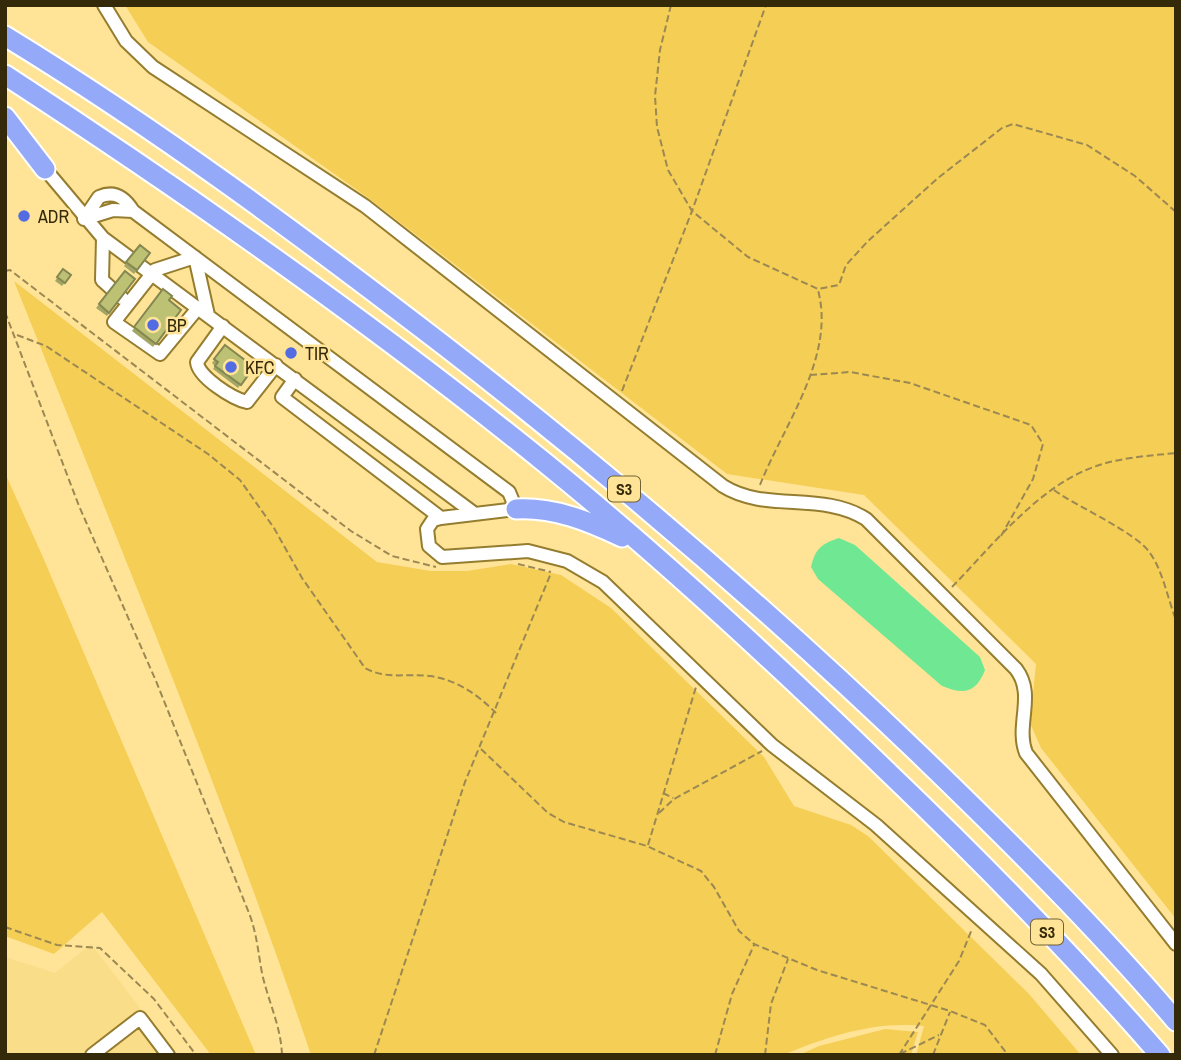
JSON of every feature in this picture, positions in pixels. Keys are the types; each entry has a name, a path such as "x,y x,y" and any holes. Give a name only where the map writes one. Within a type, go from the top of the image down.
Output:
{"highway":[{"name":"S3","path":"5,36 78,81 313,245 564,438 817,656 993,825 1176,1021"},
{"name":"S3","path":"5,75 138,162 292,269 545,463 662,562 794,680 983,863 1160,1055"},
{"path":"5,117 45,169"},
{"path":"516,509 552,511 583,520 622,537 662,562"}],"lane":[{"path":"104,5 127,41 153,67 365,206 723,486 755,498 830,503 848,508 873,526 1021,675 1026,695 1021,733 1026,753 1176,944"},
{"path":"45,169 84,219 103,238 474,514"},
{"path":"84,219 92,204 106,194 120,196 133,211 501,486 512,496 516,509 433,520 427,529 429,546 437,554 449,558 515,550 568,561 603,582 772,745 876,825 1052,986 1112,1055"},
{"path":"103,238 102,280 128,303"},
{"path":"195,257 159,268 151,274 114,322 160,354 203,312"},
{"path":"195,257 203,312"},
{"path":"223,326 197,362 198,369 209,379 247,402 276,365"},
{"path":"295,379 282,397 441,518"},
{"path":"92,1055 140,1018 168,1055"}],"path":[{"path":"671,5 660,50 655,96 657,127 668,170 692,211 748,257 818,289 839,285 846,265 867,241 938,178 1002,128 1013,124 1087,145 1135,176 1176,212"},
{"path":"617,404 692,211 766,5"},
{"path":"5,271 10,270 351,531 392,556 426,567 440,568"},
{"path":"755,498 810,375 821,330 822,305 818,289"},
{"path":"5,312 79,506 156,681 254,925 282,1055"},
{"path":"16,335 46,346 208,454 240,480 274,528 302,578 365,668 380,676 432,677 472,690 496,713"},
{"path":"810,375 850,372 911,383 1031,425 1043,444 1033,479 1001,536"},
{"path":"944,596 1001,536 1053,489 1086,470 1132,458 1176,453"},
{"path":"1053,489 1073,505 1114,525 1150,552 1176,620"},
{"path":"374,1055 465,782 496,713 551,572 510,562"},
{"path":"647,846 700,676"},
{"path":"658,814 674,799 772,745"},
{"path":"481,749 548,813 564,822 647,846 701,871 714,887 738,932 754,944 868,987 930,1004 985,1025 1008,1055"},
{"path":"663,793 674,799"},
{"path":"899,1055 959,961 977,917"},
{"path":"5,927 57,945 100,948 154,999 196,1055"},
{"path":"715,1055 732,994 754,944"},
{"path":"765,1055 771,1004 789,958"},
{"path":"933,1055 950,1011"},
{"path":"899,1055 941,1034"}],"shaded area":[{"path":"125,5 1176,5 1176,919 1041,748 1030,723 1036,664 864,495 727,474 367,197 148,42"},
{"path":"14,281 377,562 431,571 467,571 511,564 561,575 611,608 764,757 794,806 851,825 868,836 1029,994 1081,1055 916,1055 924,1026 905,1025 852,1032 783,1055 311,1055 205,763"},
{"path":"5,473 256,1055 211,1055 102,912 54,954 5,936"},
{"path":"839,538 855,545 980,657 985,670 973,688 957,691 942,686 818,579 811,567 817,551 823,545"},
{"path":"91,944 176,1055 5,1055 5,957 55,973"},
{"path":"885,1029 918,1032 911,1055 799,1055 819,1046"}],"building":[{"path":"140,245 150,253 137,270 126,262"},
{"path":"63,269 71,275 65,283 57,277"},
{"path":"125,271 135,279 109,313 99,304"},
{"name":"BP","path":"163,289 172,296 169,300 181,310 156,344 134,327"},
{"name":"KFC","path":"225,345 254,367 241,385 215,366 218,362 214,359"}],"place":[{"name":"ADR","path":"24,216"},
{"name":"BP","path":"153,325"},
{"name":"TIR","path":"291,353"},
{"name":"KFC","path":"231,367"}]}
